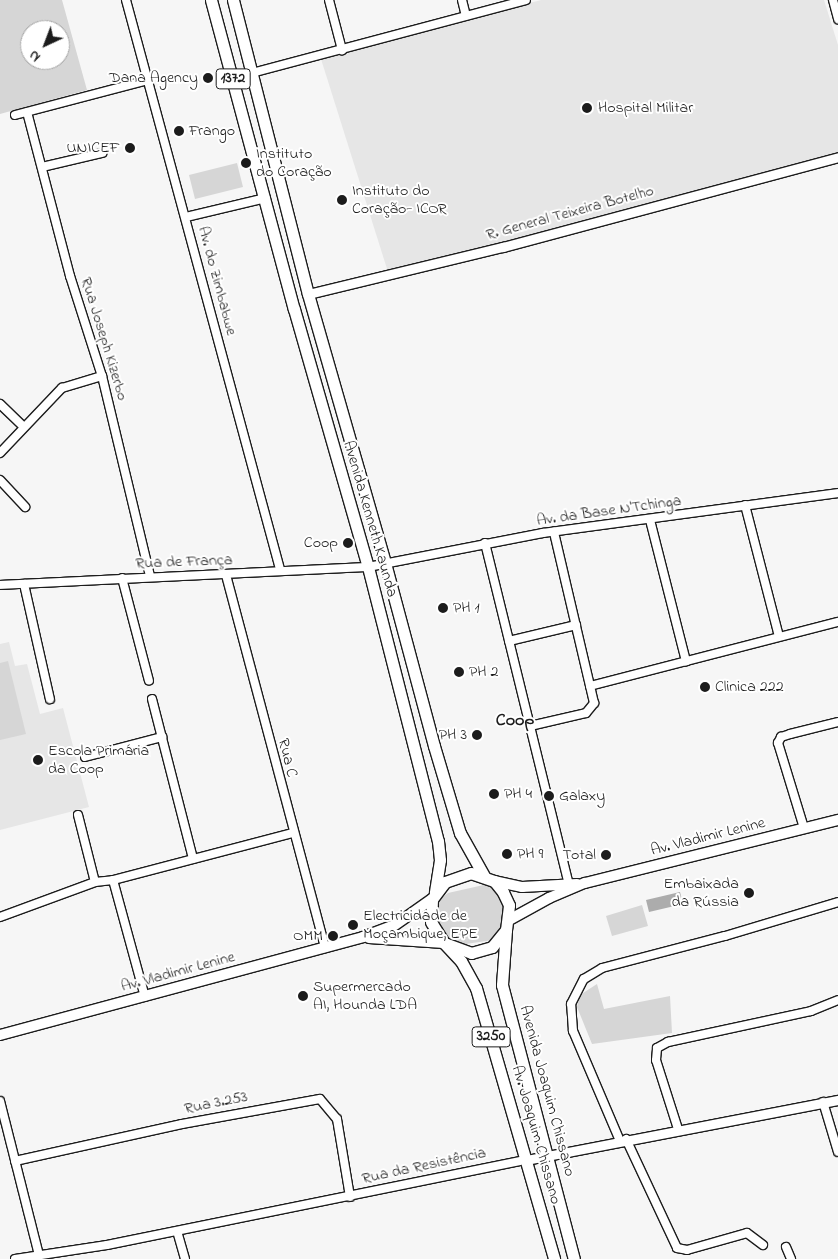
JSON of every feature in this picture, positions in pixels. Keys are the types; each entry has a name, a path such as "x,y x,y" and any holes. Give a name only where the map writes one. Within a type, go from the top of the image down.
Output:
{"main road":[{"name":"1372","path":"212,0 233,78"},
{"name":"1372","path":"233,0 253,73"},
{"name":"Avenida Kenneth Kaunda","path":"253,73 308,294 460,833 489,879"},
{"name":"Avenida Kenneth Kaunda","path":"233,78 294,309 368,567 438,841 440,860 434,896"},
{"name":"Av. Vladimir Lenine","path":"489,879 522,887 570,887 838,820"},
{"path":"471,873 489,879 504,892 509,905 508,925 492,947 471,953 444,943 431,922 434,896 457,876 471,873"},
{"name":"Av. Vladimir Lenine","path":"508,925 570,887"},
{"name":"Av. Vladimir Lenine","path":"0,1035 363,938 395,925 434,896"},
{"name":"Avenida Joaquim Chissano","path":"508,925 502,985 574,1259"},
{"name":"Av. Vladimir Lenine","path":"363,938 444,943"},
{"name":"Av. Joaquim Chissano","path":"444,943 461,961 476,988 554,1259"}],"street":[{"name":"Av. do Zimbabwe","path":"126,0 280,569"},
{"path":"329,0 342,50"},
{"path":"462,0 466,16"},
{"path":"233,78 526,0"},
{"path":"833,0 838,19"},
{"path":"15,114 148,80"},
{"name":"Rua Joseph Kizerbo","path":"27,112 70,276 102,376 150,576"},
{"path":"42,167 102,153"},
{"name":"R. General Teixeira Botelho","path":"308,294 503,247 838,157"},
{"path":"186,217 266,198"},
{"path":"0,453 62,388 102,376"},
{"path":"0,404 24,427"},
{"path":"0,480 25,507"},
{"name":"Av. da Base N'Tchinga","path":"368,567 485,543 838,492"},
{"path":"745,505 779,636"},
{"path":"650,520 686,661"},
{"path":"530,726 586,713 594,703 554,532"},
{"path":"485,543 570,887"},
{"name":"Rua de França","path":"0,586 150,576 226,575 280,569 368,567"},
{"name":"Rua C","path":"226,575 292,833 324,948"},
{"path":"122,578 149,681"},
{"path":"24,584 50,699"},
{"path":"590,686 838,622"},
{"path":"509,641 576,625"},
{"path":"152,699 193,859"},
{"path":"804,828 778,742 781,737 790,734 838,722"},
{"path":"85,757 162,737"},
{"path":"78,815 95,882"},
{"path":"0,915 95,882 113,880 292,833"},
{"path":"113,880 145,997"},
{"path":"763,1245 747,1233 687,1250 677,1248 623,1140 573,1031 571,1004 584,979 602,968 725,936 838,902"},
{"path":"678,1128 656,1060 657,1048 668,1042 811,1011 838,1000"},
{"name":"Rua 3.253","path":"15,1161 182,1124 320,1099 337,1119 350,1197"},
{"name":"Rua da Resistência","path":"15,1259 350,1197 678,1128 838,1100"},
{"path":"0,1101 39,1255"},
{"path":"823,1102 838,1152"},
{"path":"177,1230 185,1259"},
{"path":"786,1246 791,1259"}],"shaded area":[{"path":"0,0 62,0 68,20 20,20 20,70 70,70 70,29 87,90 0,114"},
{"name":"Hospital Militar","path":"541,0 824,0 838,45 838,156 388,272 321,59"},
{"path":"237,163 243,187 195,199 189,175"},
{"name":"Escola Primária da Coop","path":"9,642 15,666 27,664 40,714 63,708 89,807 0,830 0,644"},
{"path":"8,661 26,734 0,740 0,663"},
{"path":"488,884 496,887 510,899 514,911 511,922 493,940 452,946 432,914 435,903 448,893"},
{"path":"680,892 683,904 649,912 646,900"},
{"path":"642,905 648,926 612,936 606,916"},
{"path":"597,984 604,1009 670,996 672,1033 592,1044 577,1007 580,995"}],"place":[{"name":"Dana Agency","path":"208,78"},
{"name":"Hospital Militar","path":"587,108"},
{"name":"Frango","path":"179,131"},
{"name":"UNICEF","path":"130,148"},
{"name":"Instituto do Coração","path":"246,163"},
{"name":"Instituto do Coração- ICOR","path":"342,200"},
{"name":"Coop","path":"348,543"},
{"name":"PH 1","path":"443,608"},
{"name":"PH 2","path":"459,672"},
{"name":"Clinica 222","path":"705,687"},
{"name":"PH 3","path":"477,735"},
{"name":"Escola Primária da Coop","path":"38,760"},
{"name":"PH 4","path":"494,794"},
{"name":"Galaxy","path":"549,796"},
{"name":"PH 9","path":"507,854"},
{"name":"Total","path":"606,855"},
{"name":"Embaixada da Rússia","path":"749,893"},
{"name":"Electricidade de Moçambique, EPE","path":"353,925"},
{"name":"OMM","path":"333,936"},
{"name":"Supermercado AI, Hounda LDA","path":"303,996"}],"district":[{"name":"Coop","path":"515,721"}]}
